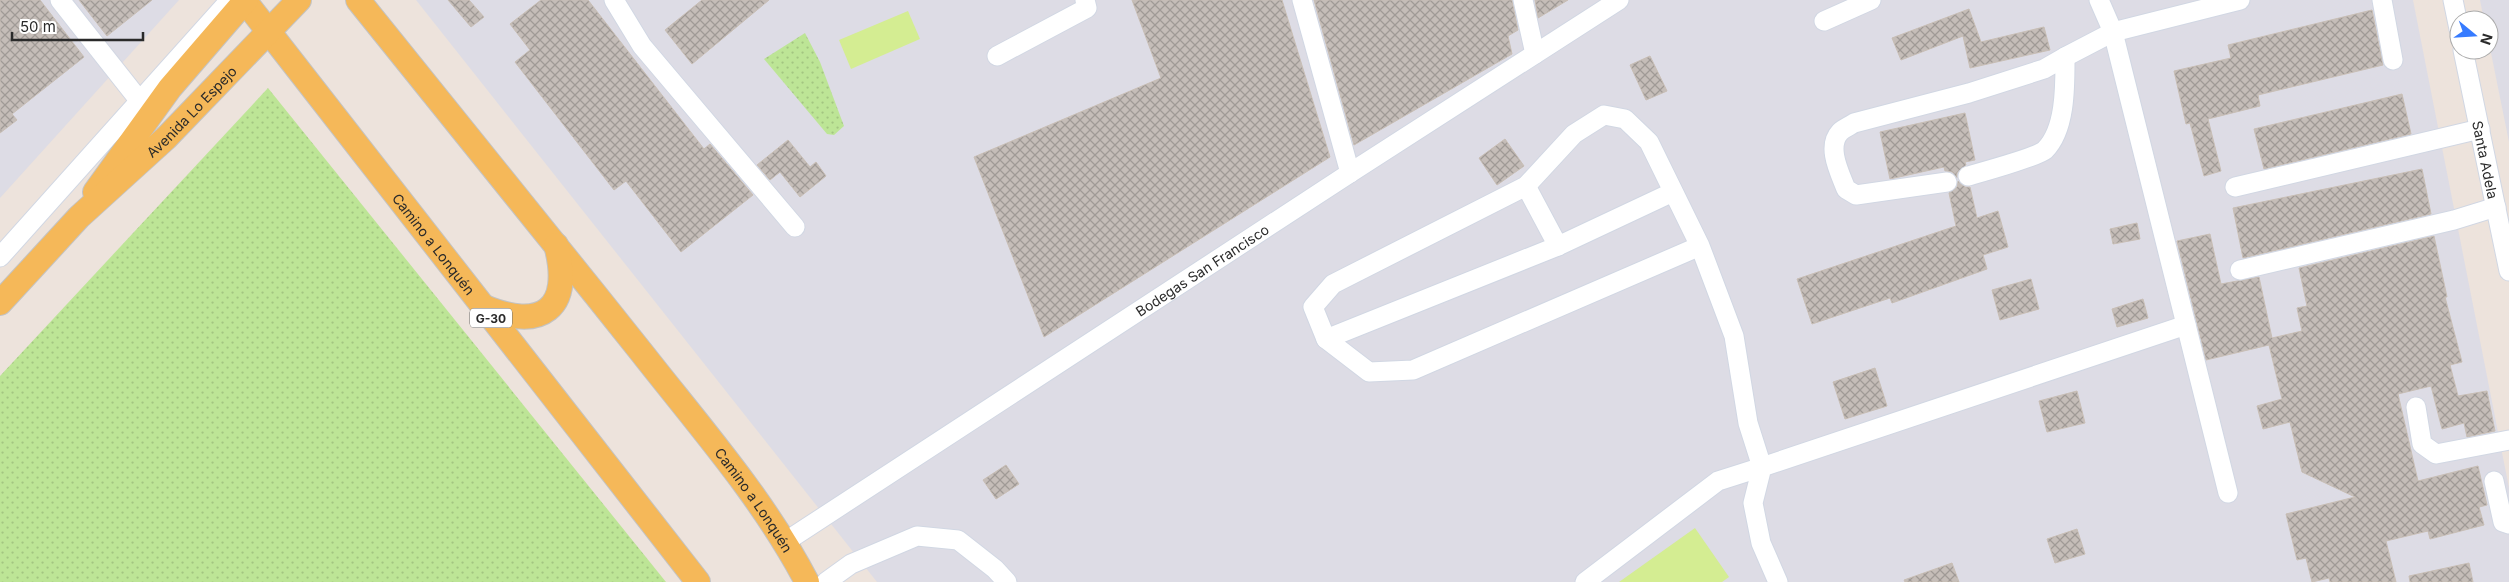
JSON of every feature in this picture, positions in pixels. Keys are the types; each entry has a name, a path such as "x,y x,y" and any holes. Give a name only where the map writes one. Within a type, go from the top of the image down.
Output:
{"main road":[{"name":"Avenida Lo Espejo","path":"79,217 147,117 241,0"},
{"name":"Camino a Lonquén","path":"241,0 698,582"},
{"name":"Avenida Lo Espejo","path":"0,303 79,217 166,138 299,0"},
{"name":"Camino a Lonquén","path":"358,0 555,243 752,493 785,542 824,581"},
{"path":"482,306 507,315 520,317 536,316 549,309 557,296 560,280 555,243"}],"street":[{"path":"60,0 139,100"},
{"path":"2,251 139,100 241,0"},
{"path":"614,0 642,46 795,227"},
{"path":"997,56 1087,8 1085,0"},
{"path":"1302,0 1350,173"},
{"path":"1523,0 1535,54"},
{"name":"Bodegas San Francisco","path":"785,542 1350,173 1619,0"},
{"path":"1824,21 1871,0"},
{"path":"2084,0 2100,4 2113,32 2228,493"},
{"path":"1947,182 1856,194 1846,189 1834,155 1835,142 1840,132 1854,123 1979,90 2044,69 2113,32 2240,0"},
{"path":"2382,0 2393,60"},
{"path":"1968,176 2044,151 2053,139 2062,112 2065,88 2065,57"},
{"name":"Santa Adela","path":"2465,60 2509,271"},
{"path":"1700,246 1412,370 1368,372 1326,339 1313,307 1333,284 1526,186 1574,134 1604,115 1625,119 1648,142 1700,246 1734,336 1748,424 1762,467 1753,503 1761,544 1778,582"},
{"path":"2235,187 2480,129"},
{"path":"1526,186 1558,246"},
{"path":"1326,339 1558,246 1673,192"},
{"path":"2240,270 2454,220 2496,207"},
{"path":"1585,582 1718,481 2186,325"},
{"path":"2416,407 2422,444 2436,454 2509,440"},
{"path":"2494,481 2503,522 2509,524"},
{"path":"824,581 851,564 917,536 958,540 996,569 1007,582"}],"shaded area":[{"path":"0,0 179,0 0,198"},
{"path":"416,0 2413,0 2509,488 2509,582 877,582"},
{"path":"2480,0 2509,0 2509,142 2492,60 2499,60 2499,10 2482,10"}],"green space":[{"path":"908,11 920,39 851,69 839,40"},
{"path":"805,33 820,62 844,126 834,135 827,134 764,59"},
{"path":"268,88 666,582 0,582 0,376"},
{"path":"1695,528 1729,577 1722,582 1619,582"}],"building":[{"path":"0,0 40,0 84,57 12,114 17,120 0,133"},
{"path":"79,0 152,0 107,36"},
{"path":"448,0 469,0 484,17 471,27"},
{"path":"541,0 588,0 704,149 710,144 753,195 681,252 626,181 614,190 515,62 530,50 510,24"},
{"path":"702,0 769,0 692,64 665,30"},
{"path":"1132,0 1282,0 1330,157 1044,337 974,157 1161,78"},
{"path":"1314,0 1512,0 1518,30 1508,36 1512,54 1354,145"},
{"path":"1535,0 1568,0 1538,18"},
{"path":"1969,9 1981,42 2044,27 2050,50 1970,68 1963,36 1901,60 1892,38"},
{"path":"2372,10 2383,65 2258,95 2260,106 2208,119 2221,171 2204,176 2190,123 2186,124 2174,71 2231,58 2228,45"},
{"path":"1650,56 1667,91 1646,100 1630,65"},
{"path":"2402,94 2411,134 2264,169 2254,129"},
{"path":"1965,113 1975,160 1965,162 1966,165 1957,173 1957,178 1952,172 1945,171 1944,167 1890,179 1880,132"},
{"path":"1505,139 1524,166 1497,185 1479,158"},
{"path":"788,140 810,167 816,162 826,176 800,197 780,172 770,180 757,165"},
{"path":"2422,169 2431,214 2243,258 2233,208"},
{"path":"1958,181 1965,187 1970,187 1977,218 1998,211 2008,247 1983,255 1987,269 1892,303 1890,298 1812,324 1797,279 1956,226 1949,193 1957,187"},
{"path":"2137,223 2140,239 2113,244 2110,229"},
{"path":"2210,234 2221,284 2259,277 2272,338 2302,331 2297,308 2307,306 2299,268 2434,236 2447,297 2445,297 2462,362 2450,365 2458,396 2487,391 2495,431 2467,437 2464,423 2442,429 2431,386 2398,394 2418,481 2478,466 2487,505 2479,507 2484,525 2430,539 2428,531 2386,541 2396,582 2330,582 2329,578 2312,582 2306,558 2297,560 2286,514 2355,497 2302,472 2290,422 2263,429 2257,406 2282,399 2269,345 2206,360 2177,241"},
{"path":"2031,279 2039,309 2000,320 1992,290"},
{"path":"2143,299 2148,318 2117,327 2112,309"},
{"path":"1875,368 1887,406 1845,419 1833,382"},
{"path":"2077,391 2085,423 2047,432 2039,401"},
{"path":"1006,465 1019,484 996,499 983,480"},
{"path":"2077,529 2085,554 2055,563 2047,539"},
{"path":"1952,563 1959,582 1905,582 1904,580"},
{"path":"2469,563 2473,582 2410,582 2409,576"}]}
